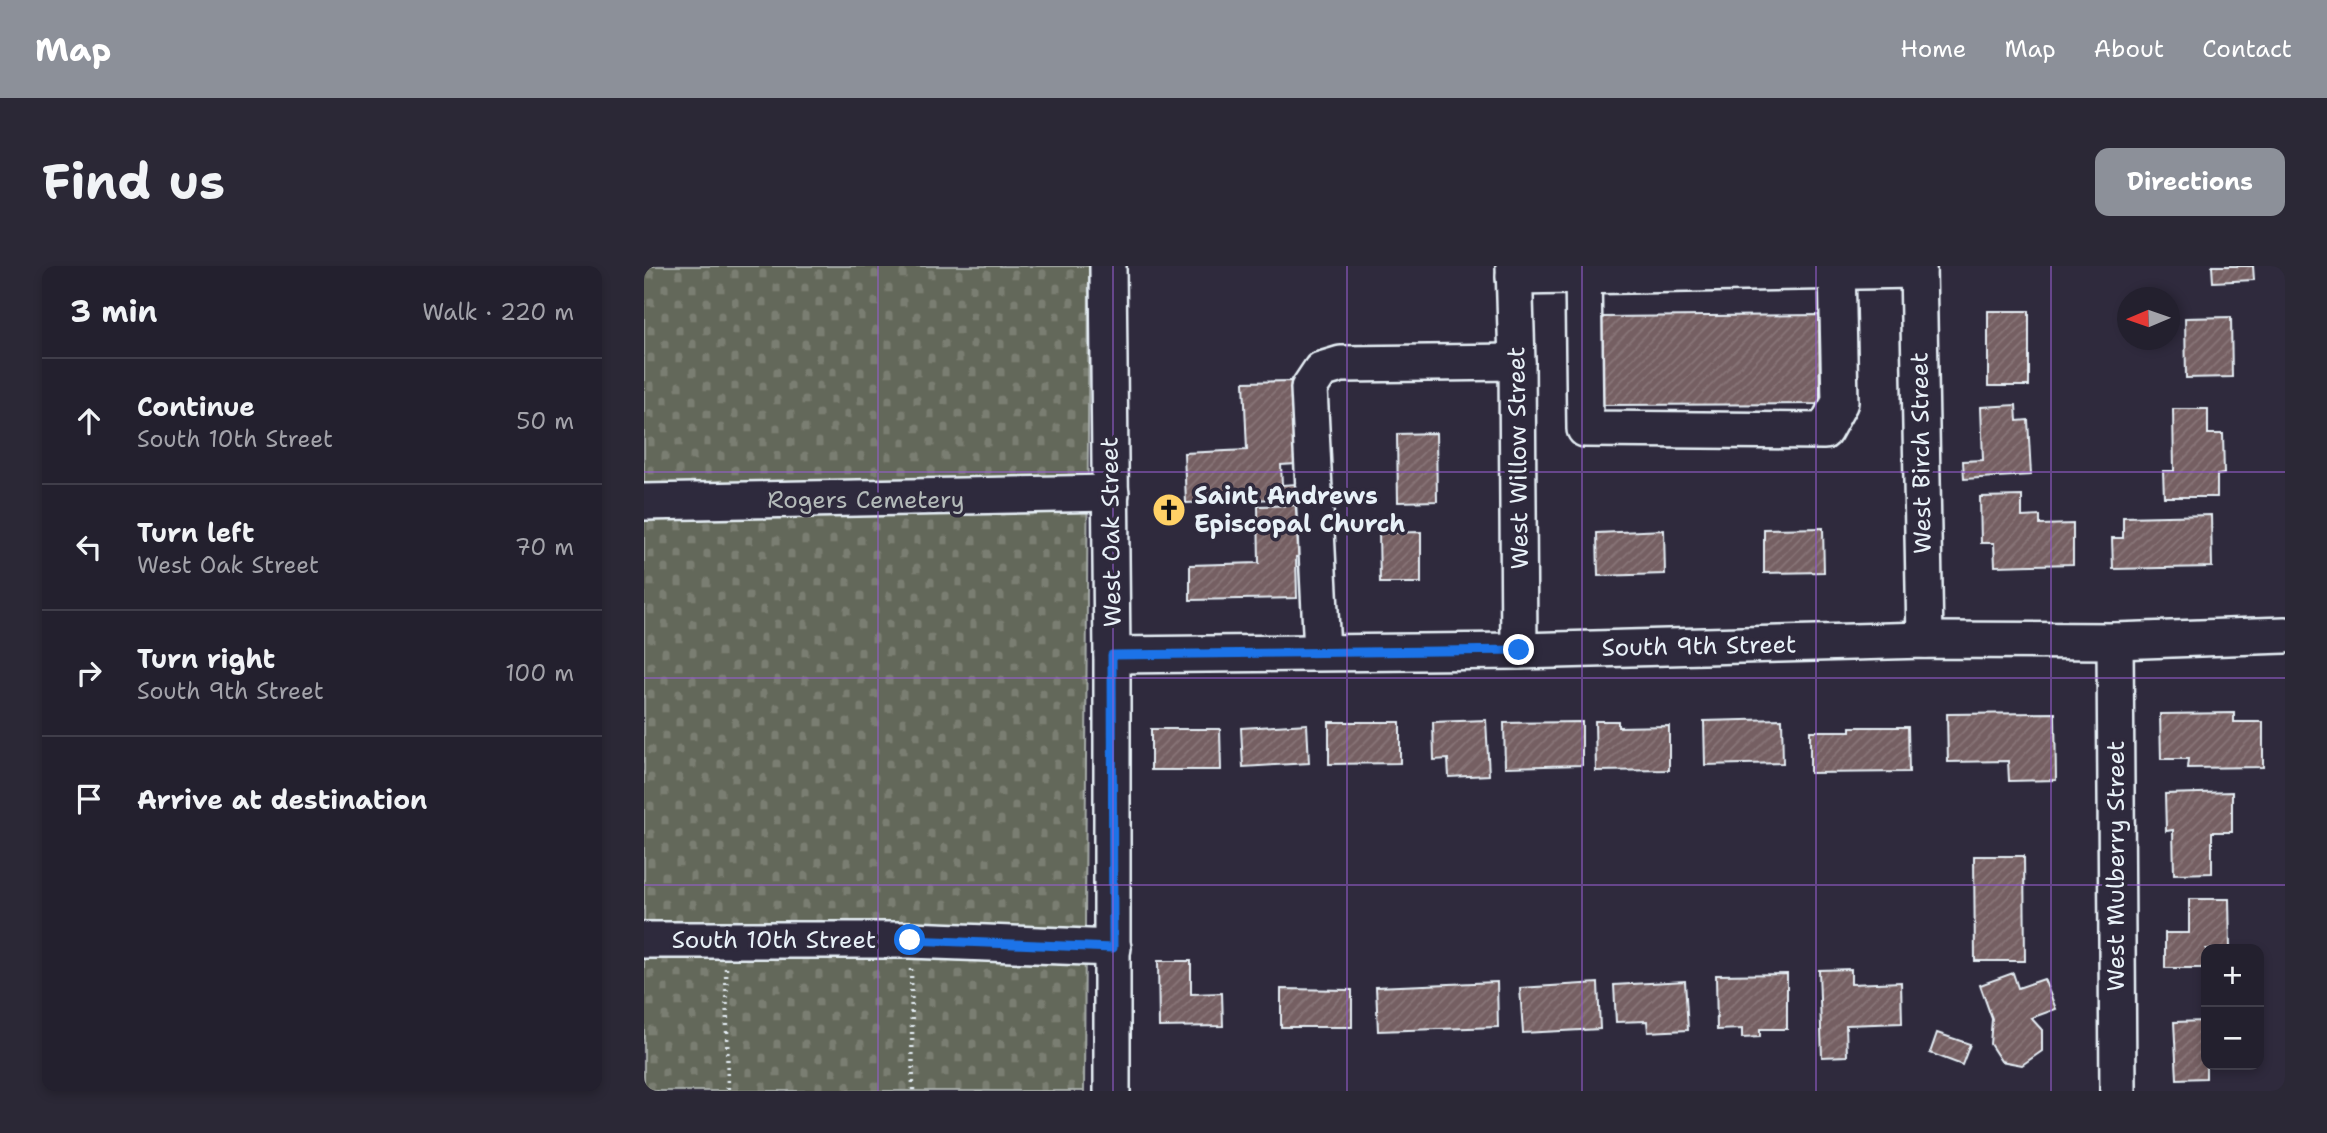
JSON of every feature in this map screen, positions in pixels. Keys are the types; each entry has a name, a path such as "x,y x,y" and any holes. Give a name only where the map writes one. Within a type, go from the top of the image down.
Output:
{"street":[{"name":"West Oak Street","path":"1108,266 1112,655 1112,1091"},
{"path":"1514,271 1918,268"},
{"name":"West Birch Street","path":"1918,268 1925,640"},
{"path":"1583,271 1585,429 1824,431 1840,402 1837,269"},
{"name":"West Willow Street","path":"1514,271 1519,650"},
{"path":"1322,652 1309,387 1321,370 1341,364 1517,362"},
{"path":"644,502 1111,493"},
{"name":"South 9th Street","path":"1112,655 1519,650 1925,640 2115,641 2285,635"},
{"name":"West Mulberry Street","path":"2115,641 2118,1091"},
{"name":"South 10th Street","path":"644,940 910,940 1113,948"}],"path":[{"path":"726,940 728,1091"},
{"path":"910,940 913,1091"}],"green space":[{"name":"Rogers Cemetery","path":"644,266 1089,266 1084,1091 644,1091"}],"building":[{"path":"2212,266 2253,266 2254,280 2213,282"},
{"path":"1988,311 2029,311 2029,386 1988,386"},
{"path":"1819,315 1820,404 1603,405 1602,317"},
{"path":"2231,317 2232,377 2186,378 2185,318"},
{"path":"1292,381 1296,464 1281,465 1282,485 1297,484 1297,498 1186,503 1184,453 1247,450 1244,382"},
{"path":"2016,405 2017,421 2028,420 2031,475 1964,479 1963,461 1983,460 1981,407"},
{"path":"2173,409 2208,409 2208,434 2223,434 2224,474 2217,475 2217,497 2164,497 2163,471 2174,471"},
{"path":"1436,433 1437,501 1398,502 1397,434"},
{"path":"2022,496 2022,517 2040,516 2040,525 2073,524 2073,564 1995,566 1994,543 1981,543 1980,497"},
{"path":"1308,505 1309,556 1296,557 1297,598 1190,600 1190,565 1259,563 1258,506"},
{"path":"2211,515 2212,567 2113,569 2112,538 2123,538 2123,517"},
{"path":"1823,528 1824,572 1764,573 1764,529"},
{"path":"1664,530 1665,574 1598,576 1597,533"},
{"path":"1421,532 1421,583 1380,583 1379,533"},
{"path":"2055,713 2056,780 2009,781 2008,761 1948,762 1947,714"},
{"path":"2234,713 2234,722 2263,722 2263,767 2187,768 2188,759 2161,759 2160,714"},
{"path":"1782,719 1783,763 1705,765 1704,721"},
{"path":"1486,720 1489,775 1449,777 1448,759 1434,760 1433,722"},
{"path":"1595,721 1618,721 1618,727 1669,726 1669,770 1596,771"},
{"path":"1329,722 1400,722 1400,763 1329,764"},
{"path":"1582,722 1582,765 1505,767 1504,723"},
{"path":"1307,724 1309,763 1243,767 1241,728"},
{"path":"1851,727 1908,727 1909,772 1810,773 1810,731 1851,731"},
{"path":"1151,729 1220,729 1221,770 1151,770"},
{"path":"2232,792 2232,832 2212,832 2212,873 2174,874 2173,830 2166,831 2165,794"},
{"path":"1974,856 2024,856 2025,961 1975,961"},
{"path":"2189,899 2229,899 2230,944 2201,944 2201,968 2165,968 2165,933 2189,933"},
{"path":"1158,961 1191,961 1191,994 1222,993 1223,1026 1159,1027"},
{"path":"1851,969 1851,984 1901,982 1902,1023 1846,1025 1847,1056 1822,1057 1819,970"},
{"path":"2013,973 2018,988 2044,979 2056,1009 2031,1018 2042,1030 2042,1051 2022,1065 2001,1061 1990,1044 1992,1019 1980,985"},
{"path":"1787,974 1787,1029 1760,1029 1760,1037 1742,1038 1742,1029 1717,1030 1716,975"},
{"path":"1685,981 1688,1030 1648,1032 1647,1021 1616,1022 1614,985"},
{"path":"1497,982 1498,1027 1378,1031 1376,987"},
{"path":"1598,983 1600,1029 1523,1033 1520,988"},
{"path":"1281,989 1352,990 1352,1027 1281,1027"},
{"path":"2201,1021 2201,1070 2206,1070 2206,1078 2177,1079 2174,1022"},
{"path":"1937,1033 1970,1044 1962,1065 1930,1053"}],"place":[{"name":"Saint Andrews Episcopal Church","path":"1169,510"}],"route":[{"path":"910,940 1113,948 1112,655 1519,650"}]}
